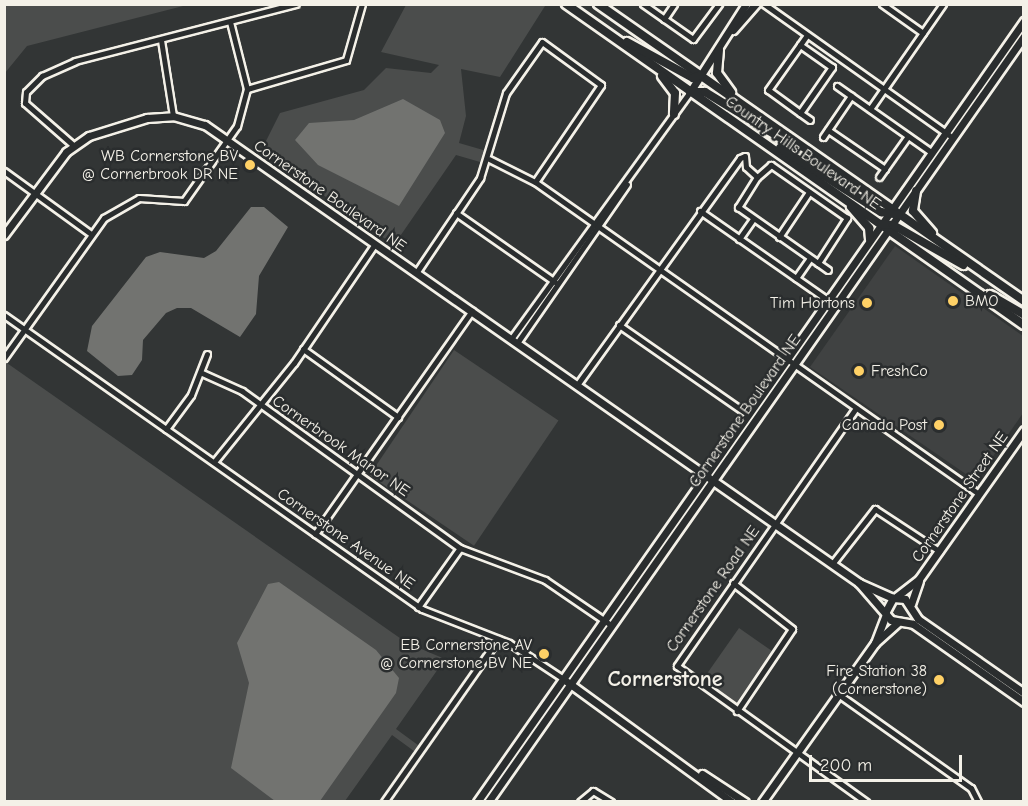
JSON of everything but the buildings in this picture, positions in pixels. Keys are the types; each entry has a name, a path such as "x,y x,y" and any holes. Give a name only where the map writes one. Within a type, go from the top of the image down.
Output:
{"main road":[{"name":"Country Hills Boulevard NE","path":"566,4 881,224"},
{"name":"Country Hills Boulevard NE","path":"598,4 701,75 890,212 900,215 1023,301"},
{"path":"604,31 693,78 701,75"},
{"path":"719,50 720,80 744,106"},
{"path":"641,57 673,89 674,114"},
{"path":"690,92 705,92 829,167"},
{"path":"742,127 890,212"},
{"path":"916,191 913,212 945,247"},
{"path":"837,193 866,224 870,240"},
{"path":"881,224 891,227 1006,289"},
{"name":"Country Hills Boulevard NE","path":"891,227 1023,325"},
{"path":"962,281 1023,315"}],"street":[{"path":"73,145 28,107 26,92 60,66 296,4"},
{"path":"247,89 346,60 362,4"},
{"path":"643,4 693,39 719,4"},
{"path":"664,19 674,4"},
{"path":"733,30 746,4"},
{"path":"514,341 553,281 596,225 733,30 756,4"},
{"path":"764,4 953,137"},
{"path":"882,4 923,33"},
{"path":"870,109 943,4"},
{"name":"Cornerstone Boulevard NE","path":"483,800 562,678 1023,21"},
{"path":"4,358 91,234 125,203 152,196 184,201 227,139 244,112 247,89 230,22"},
{"path":"807,35 768,90 810,120"},
{"name":"Cornerstone Boulevard NE","path":"483,800 570,684 1023,36"},
{"path":"4,235 73,145 125,123 173,116 161,40"},
{"path":"416,273 489,159 506,93 545,42 601,85 535,182"},
{"path":"800,45 832,68 800,113"},
{"path":"837,86 931,152"},
{"path":"823,137 852,96"},
{"name":"Cornerstone Boulevard NE","path":"173,116 227,139 705,474"},
{"path":"828,130 885,169"},
{"path":"879,177 908,136"},
{"path":"577,385 700,211 745,156 746,167 757,177"},
{"path":"489,159 535,182 980,494"},
{"path":"818,263 847,218 771,165 757,177 738,207 753,219 828,270"},
{"path":"4,171 91,234"},
{"path":"779,237 809,192"},
{"path":"700,211 836,306"},
{"path":"456,213 559,285"},
{"path":"739,239 753,219"},
{"path":"514,341 559,285 596,225"},
{"path":"214,462 257,403 303,349 375,244"},
{"path":"796,278 810,258"},
{"path":"315,534 472,311"},
{"name":"Cornerstone Avenue NE","path":"4,315 418,607 498,639 562,678 684,764 732,801"},
{"path":"619,325 747,414"},
{"path":"303,349 398,417"},
{"path":"166,429 202,373 207,354"},
{"name":"Cornerbrook Manor NE","path":"202,373 257,403 460,548 545,580 611,625"},
{"name":"Cornerstone Road NE","path":"856,408 676,666 866,801"},
{"name":"Cornerstone Street NE","path":"895,598 919,579 1023,430"},
{"path":"705,474 859,583 886,612 1023,702"},
{"path":"832,564 875,509 939,551"},
{"path":"418,607 460,548"},
{"name":"Cornerstone Street NE","path":"901,622 911,608 919,579"},
{"path":"733,583 792,629 737,711"},
{"path":"859,583 895,598 911,608 1023,693"},
{"path":"875,643 886,612 895,598"},
{"path":"762,801 875,643 901,622"},
{"path":"384,801 498,639"},
{"path":"838,694 971,788 978,801"},
{"name":"Cornerstone Avenue NE","path":"684,764 745,801"},
{"path":"580,801 593,790 611,801"}],"shaded area":[{"path":"5,4 187,5 27,46 5,73"},
{"path":"406,5 586,5 545,6 500,77 461,69 466,116 459,143 490,152 489,159 487,164 456,155 394,245 261,151 280,113 364,90 386,68 431,73 439,65 381,52"},
{"path":"403,99 440,120 445,133 399,206 318,165 295,140 309,123 354,120"},
{"path":"251,207 264,207 288,227 259,276 256,314 240,337 191,308 177,308 166,313 143,340 142,360 132,375 118,376 87,351 92,326 146,257 160,252 204,258 216,251"},
{"path":"895,246 1023,336 1023,413 976,481 810,367"},
{"path":"454,350 558,420 474,546 370,475"},
{"path":"4,361 407,643 445,659 396,729 422,748 418,754 392,735 345,801 5,801"},
{"path":"279,582 376,650 399,678 396,693 320,801 275,801 231,768 249,683 237,643 268,584"},
{"path":"739,628 776,654 736,711 699,685"}],"place":[{"name":"WB Cornerstone BV @ Cornerbrook DR NE","path":"250,165"},
{"name":"BMO","path":"953,301"},
{"name":"Tim Hortons","path":"867,303"},
{"name":"FreshCo","path":"859,371"},
{"name":"Canada Post","path":"939,425"},
{"name":"EB Cornerstone AV @ Cornerstone BV NE","path":"544,654"},
{"name":"Fire Station 38 (Cornerstone)","path":"939,680"}],"district":[{"name":"Cornerstone","path":"665,680"}]}
